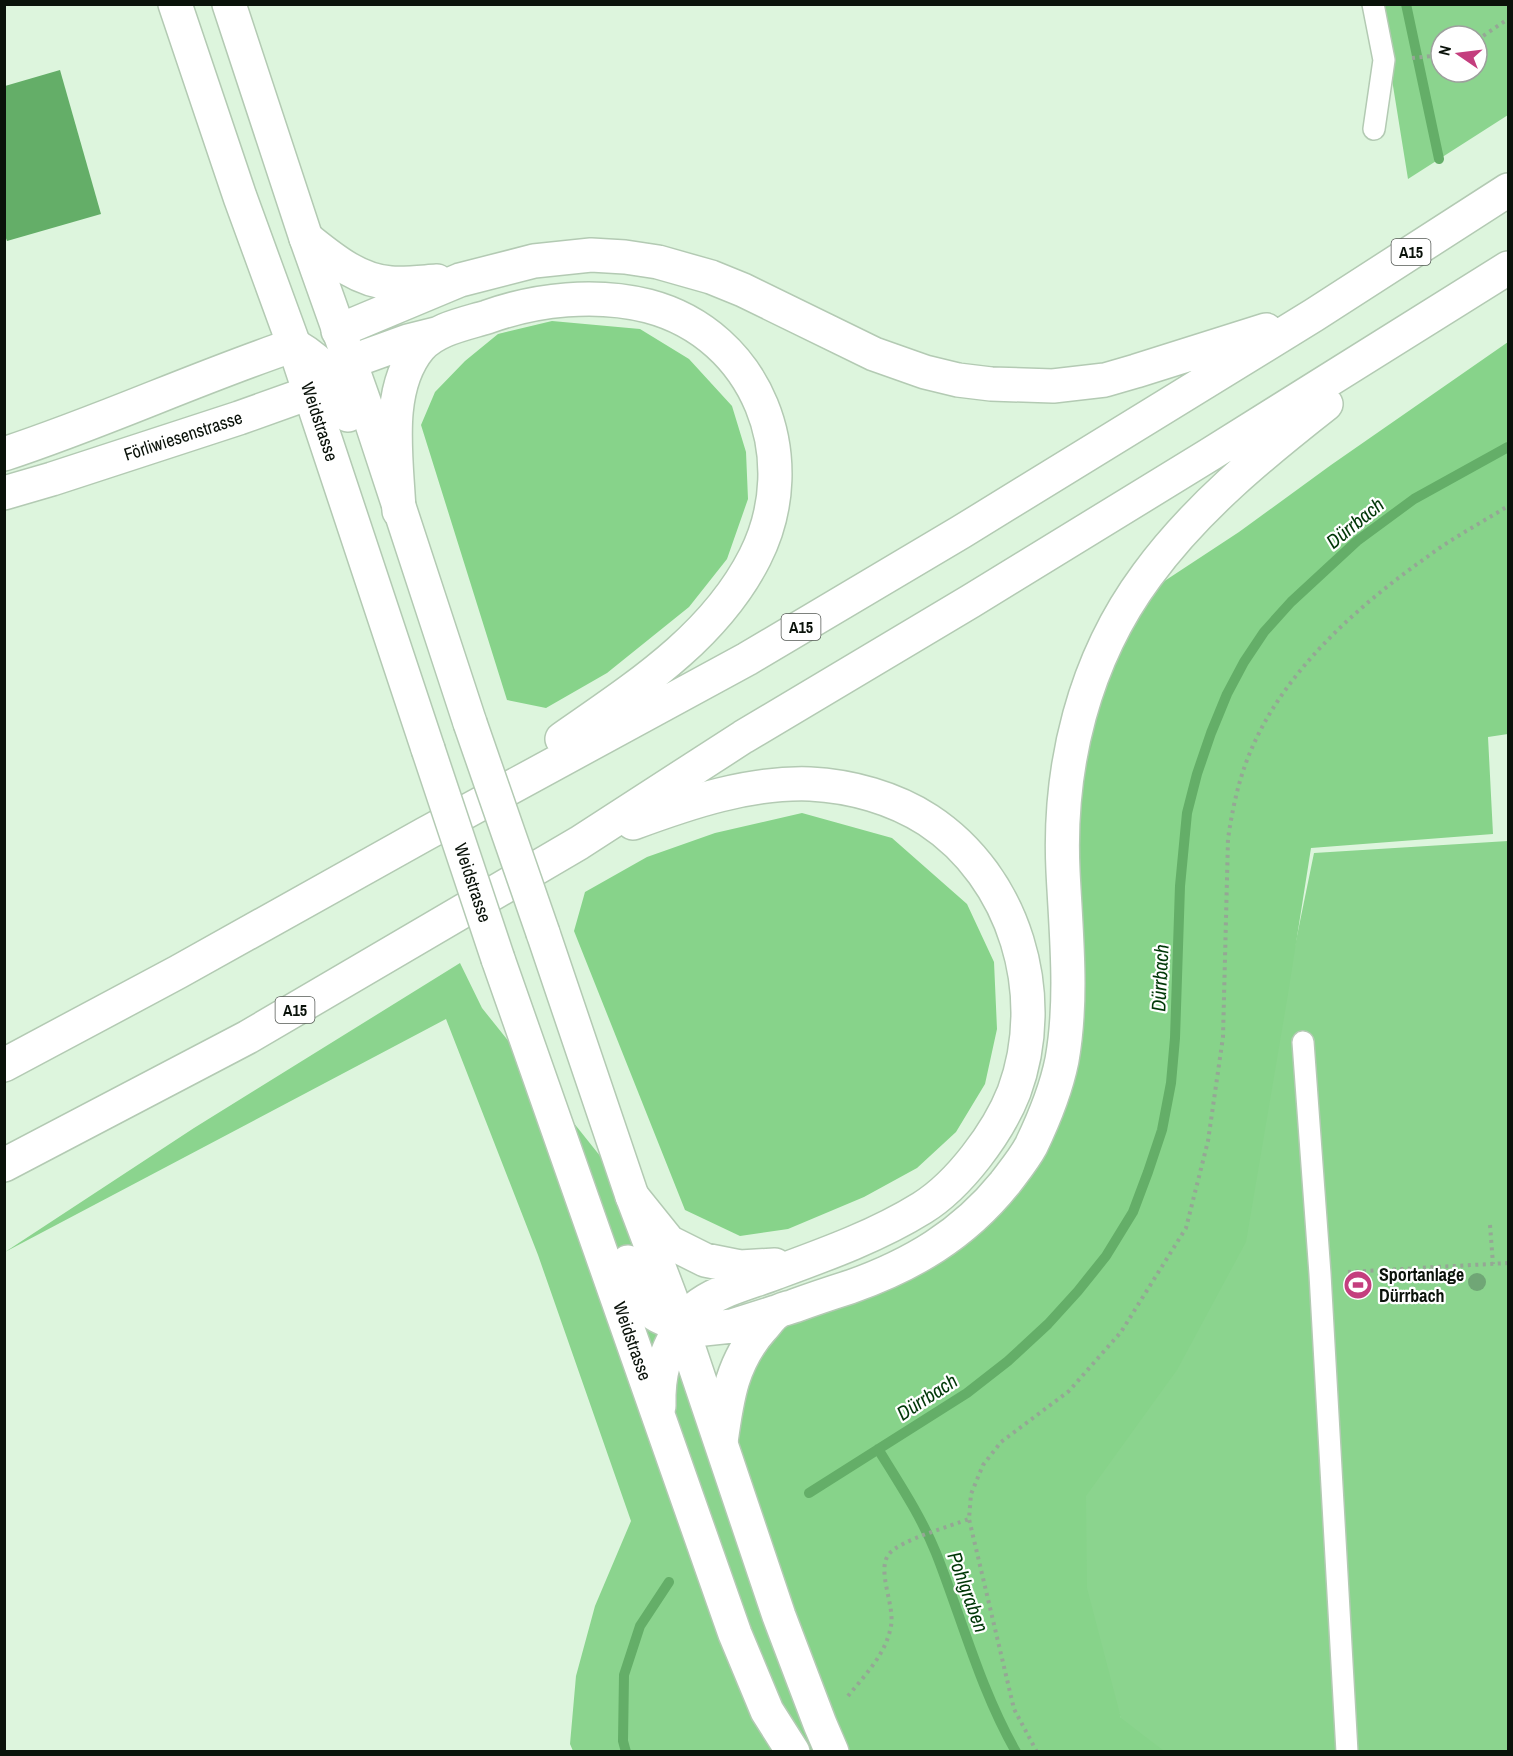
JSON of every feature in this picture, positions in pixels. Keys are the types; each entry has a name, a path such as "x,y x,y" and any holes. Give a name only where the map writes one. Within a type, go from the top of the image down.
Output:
{"main road":[{"path":"175,4 240,197 258,211 271,232 302,318 316,338"},
{"name":"Weidstrasse","path":"229,4 306,238 316,338 328,375 428,749 498,959 735,1634 768,1711 793,1752"},
{"name":"A15","path":"4,1065 178,972 425,834 747,659 961,532 1314,315 1509,190"},
{"path":"306,238 328,256 354,272 376,281 391,283 460,280"},
{"path":"4,454 47,440 240,363 316,338 460,280 534,261 566,256 625,257 658,262 711,277 743,290 874,354 958,380 991,384 1053,386 1105,380 1314,315"},
{"name":"A15","path":"4,1165 249,1037 579,843 743,737 981,595 1509,268"},
{"name":"Förliwiesenstrasse","path":"4,493 239,418 328,375 408,341 501,312 557,301 605,299 648,306 665,312 698,328 712,339 748,378 757,395 768,423 775,460 771,516 760,546 743,579 712,621 667,663 630,692 425,834"},
{"path":"587,1210 609,1227 625,1255 634,1285 645,1304 656,1316 681,1325 704,1329 732,1326 880,1276 915,1259 960,1229 980,1212 1028,1151 1046,1114 1062,1061 1068,1000 1063,846 1065,787 1079,718 1105,643 1125,607 1171,544 1230,484 1284,437 1454,303"},
{"path":"399,511 396,420 399,389 413,358 420,348 437,333"},
{"name":"Weidstrasse","path":"316,338 328,375 371,421 470,723 632,1196 681,1325 779,1616 826,1738"},
{"path":"579,843 656,814 726,793 786,784 830,786 874,795 896,803 929,821 970,857 985,875 1005,909 1015,932 1028,996 1028,1020 1022,1067 1014,1093 989,1140 970,1164 923,1208 864,1238 719,1294 694,1309 681,1325 665,1354 659,1386 660,1419"},
{"path":"632,1196 669,1242 705,1260 740,1267 801,1263"},
{"path":"721,1442 729,1388 736,1369 754,1337 776,1312"}],"lane":[{"path":"1373,4 1384,60 1374,129"},
{"path":"1303,1042 1320,1274 1347,1752"}],"path":[{"path":"1489,32 1509,19"},
{"path":"1409,58 1429,56"},
{"path":"1037,1752 1014,1709 969,1519 971,1494 982,1465 1001,1442 1069,1391 1121,1332 1186,1228 1208,1142 1223,1037 1227,839 1248,755 1262,728 1299,672 1354,615 1429,555 1509,506"},
{"path":"1490,1225 1493,1264"},
{"path":"1320,1274 1509,1263"},
{"path":"826,1738 841,1705 884,1649 891,1626 884,1569 888,1555 898,1546 969,1519"}],"shaded area":[{"path":"1380,5 1508,5 1508,115 1408,179"},
{"path":"60,70 101,214 7,241 4,233 5,86"},
{"path":"552,321 640,329 689,359 732,406 746,452 748,499 727,559 689,607 607,673 546,708 507,700 421,425 435,392 465,361 498,334"},
{"path":"1508,342 1508,734 1488,737 1493,834 1311,848 1246,1242 1177,1370 1086,1496 1087,1588 1121,1718 1164,1751 832,1751 725,1409 754,1337 915,1259 1046,1114 1063,824 1125,607 1239,532"},
{"path":"802,813 892,838 967,904 994,962 997,1029 985,1084 956,1132 917,1168 864,1197 788,1229 740,1236 685,1210 574,931 585,892 647,857 715,833"},
{"name":"Sportanlage Dürrbach","path":"1508,841 1508,1751 1150,1751 1121,1719 1078,1588 1082,1485 1239,1219 1314,853"},
{"path":"460,963 482,1008 632,1196 832,1751 573,1751 570,1744 576,1676 595,1606 631,1521 538,1255 446,1019 5,1252 194,1128"}],"waterway":[{"path":"1406,4 1439,159"},
{"name":"Dürrbach","path":"809,1493 967,1393 1008,1361 1048,1324 1106,1256 1133,1212 1162,1130 1171,1083 1175,1038 1180,886 1187,813 1197,774 1227,694 1244,662 1264,632 1291,602 1357,541 1414,499 1508,447"},
{"name":"Pohlgraben","path":"878,1449 930,1539 992,1704 1016,1752"},
{"name":"Dürrbach","path":"626,1752 623,1741 624,1675 640,1626 669,1582"}],"place":[{"name":"Sportanlage Dürrbach","path":"1358,1285"}]}
